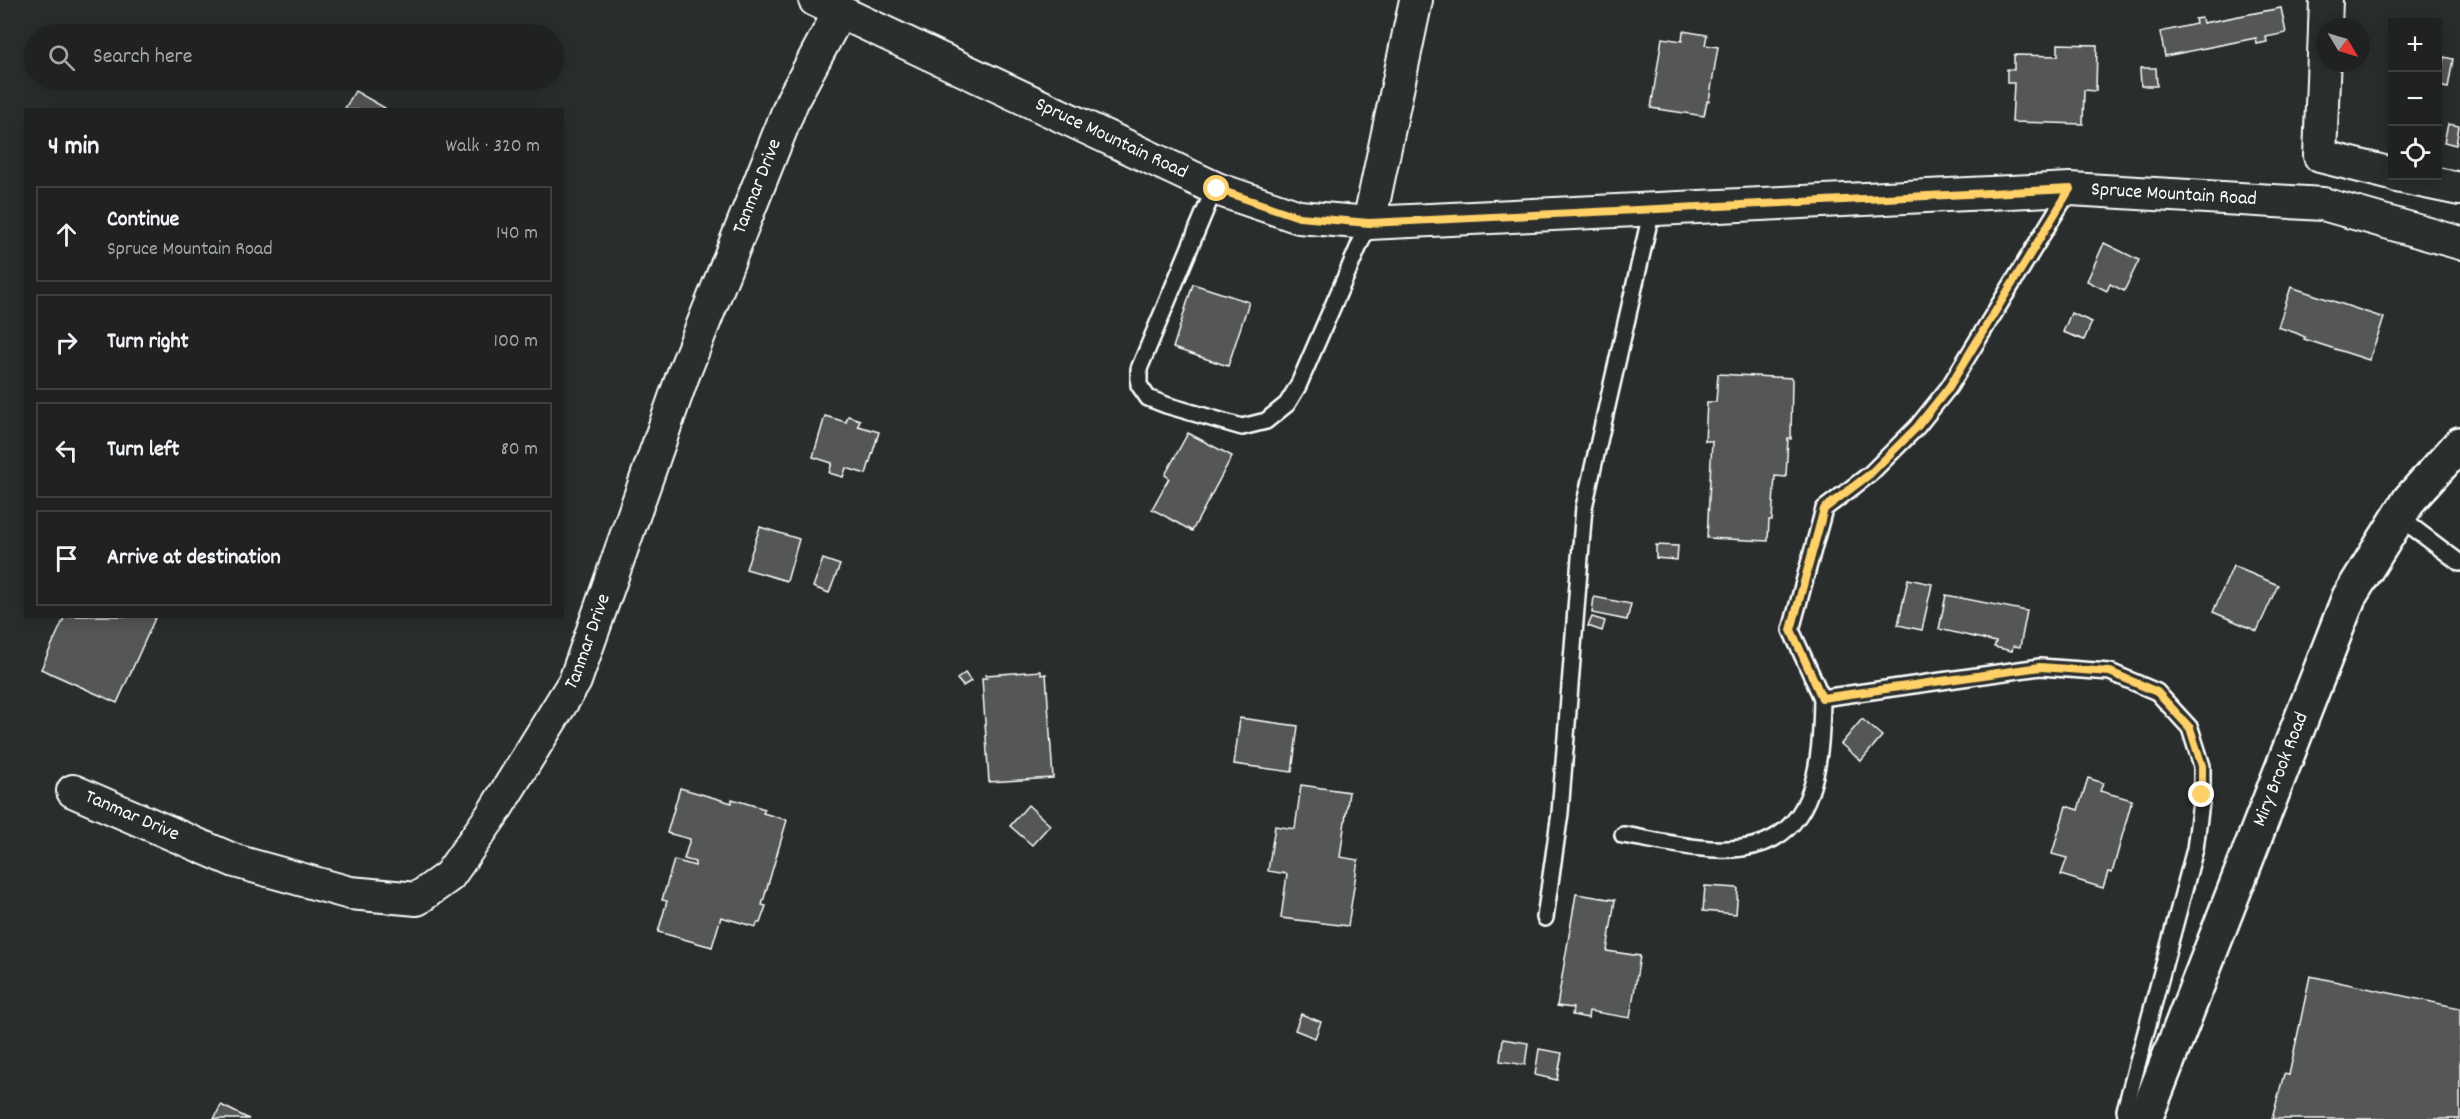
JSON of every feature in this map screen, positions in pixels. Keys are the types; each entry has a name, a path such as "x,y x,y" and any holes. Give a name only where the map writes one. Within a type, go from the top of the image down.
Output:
{"main road":[{"name":"Miry Brook Road","path":"2145,1119 2349,597 2410,499 2460,444"}],"street":[{"path":"1369,223 1416,0"},
{"path":"2325,18 2326,0"},
{"name":"Spruce Mountain Road","path":"827,6 1215,187 1299,217 1369,223 2070,189 2323,204 2460,243"},
{"name":"Tanmar Drive","path":"73,791 235,861 350,893 417,899 449,876 492,815 575,681 683,375 793,99 827,6"},
{"path":"2323,72 2320,156 2388,173"},
{"path":"2416,180 2460,189"}],"lane":[{"path":"1215,187 1139,369 1139,386 1148,398 1242,427 1266,421 1287,404 1298,386 1369,223"},
{"path":"1623,835 1698,847 1741,848 1764,844 1785,830 1802,812 1812,789 1820,758 1822,698 1791,630 1824,509 1870,474 1917,427 1949,387 2070,189"},
{"path":"1545,918 1560,813 1584,507 1652,209"},
{"path":"2399,517 2460,563"},
{"path":"1822,698 2040,667 2110,672 2157,692 2190,728 2202,766 2202,795 2195,849 2125,1110 2127,1119"}],"building":[{"path":"2281,8 2286,33 2266,37 2267,42 2257,44 2256,38 2165,56 2160,32 2196,24 2195,19 2202,18 2203,23"},
{"path":"1683,31 1707,35 1705,45 1718,47 1709,101 1707,101 1704,116 1651,108 1662,38 1682,41"},
{"path":"2058,44 2097,45 2096,91 2084,90 2083,124 2012,122 2014,83 2007,83 2007,69 2014,70 2014,55 2058,56"},
{"path":"2444,57 2453,59 2448,88 2442,87"},
{"path":"2140,68 2156,68 2157,86 2141,86"},
{"path":"355,91 385,108 345,108"},
{"path":"2448,124 2459,126 2456,145 2444,142"},
{"path":"2104,243 2139,260 2124,291 2110,284 2107,291 2087,281"},
{"path":"1193,284 1249,302 1228,366 1173,348"},
{"path":"2291,287 2384,318 2369,360 2304,339 2305,337 2278,327"},
{"path":"2071,313 2092,322 2084,340 2063,332"},
{"path":"1718,374 1792,378 1791,439 1788,438 1786,477 1775,476 1768,541 1707,538 1712,441 1705,441 1707,402 1716,402"},
{"path":"825,416 846,422 848,416 860,420 858,426 879,432 866,474 846,468 843,477 829,473 832,463 813,457"},
{"path":"1188,433 1232,456 1192,531 1152,509 1169,478 1165,475"},
{"path":"760,527 799,539 787,581 746,569"},
{"path":"1656,545 1678,546 1677,560 1656,558"},
{"path":"823,559 840,565 829,593 813,587"},
{"path":"2233,566 2278,585 2257,631 2213,612"},
{"path":"1908,579 1932,584 1922,630 1898,625"},
{"path":"1946,595 2027,611 2020,647 2013,646 2012,651 1994,647 1996,642 1939,629"},
{"path":"1594,597 1631,604 1627,620 1592,613"},
{"path":"1592,617 1605,621 1602,631 1588,626"},
{"path":"64,618 155,618 117,703 41,669"},
{"path":"1041,671 1041,675 1046,674 1053,778 989,782 982,678 987,678 986,675"},
{"path":"965,673 971,681 963,686 957,679"},
{"path":"1240,718 1298,726 1292,772 1234,764"},
{"path":"1862,719 1882,736 1861,761 1841,744"},
{"path":"2088,778 2103,783 2100,791 2132,800 2112,873 2108,872 2103,888 2061,875 2067,858 2052,854 2066,806 2078,810"},
{"path":"1301,785 1349,792 1340,857 1358,860 1348,926 1281,918 1287,874 1268,871 1275,826 1295,829"},
{"path":"680,788 732,803 732,799 765,809 763,813 787,820 762,905 766,906 760,923 757,923 756,927 721,917 712,947 658,932 667,901 662,900 674,860 695,866 695,862 684,859 690,839 667,833"},
{"path":"1028,805 1050,825 1032,845 1010,826"},
{"path":"1705,886 1738,888 1736,914 1703,911"},
{"path":"1576,894 1615,900 1607,951 1640,956 1630,1018 1589,1011 1588,1018 1572,1015 1573,1008 1557,1006"},
{"path":"2310,976 2460,1008 2460,1119 2272,1119 2284,1074 2289,1075"},
{"path":"1301,1014 1321,1022 1315,1038 1295,1030"},
{"path":"1503,1039 1528,1043 1525,1065 1500,1061"},
{"path":"1539,1049 1562,1053 1557,1080 1535,1075"},
{"path":"221,1105 249,1119 214,1119"}],"route":[{"path":"1217,189 1299,217 1369,223 2070,189 1949,387 1917,427 1870,474 1824,509 1791,630 1822,698 2040,667 2110,672 2157,692 2190,728 2202,766 2202,795"}]}
